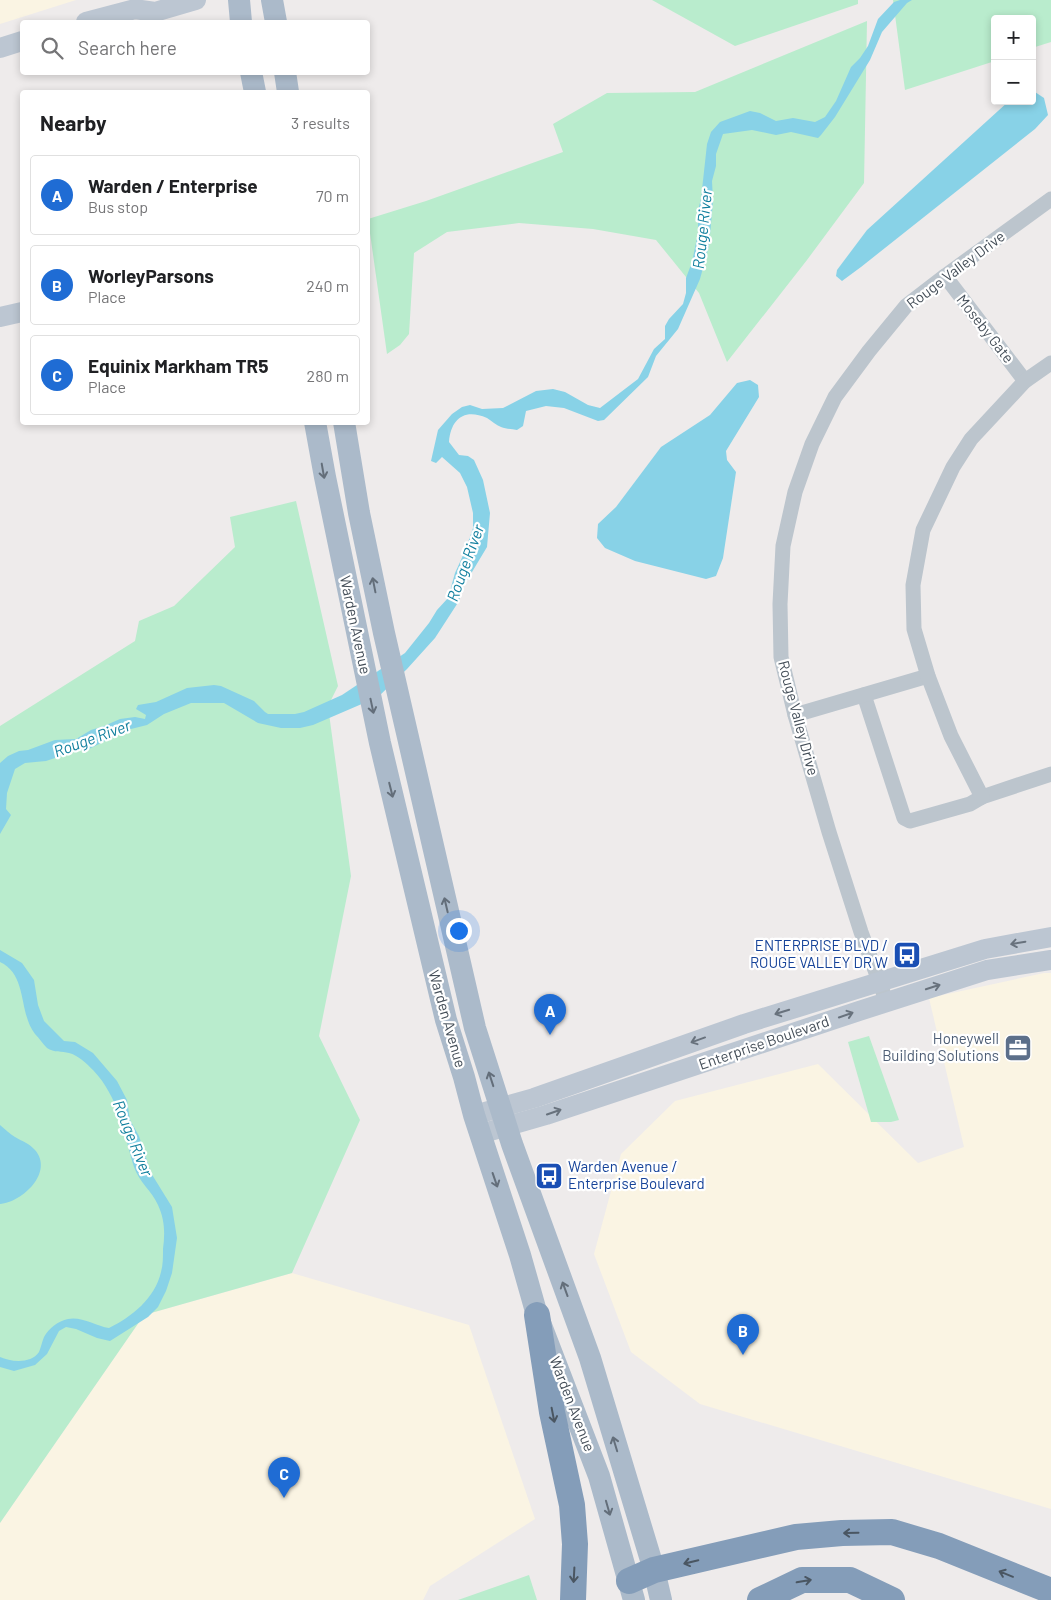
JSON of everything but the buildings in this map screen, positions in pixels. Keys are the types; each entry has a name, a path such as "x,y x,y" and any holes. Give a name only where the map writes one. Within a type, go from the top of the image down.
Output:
{"highway":[{"path":"537,1315 552,1412 572,1505 575,1544 573,1600"},
{"path":"631,1590 654,1570 796,1537 842,1533 892,1532 939,1546 1051,1591"},
{"path":"760,1600 802,1580 850,1580 892,1600"}],"main road":[{"path":"92,20 139,4 155,12 196,0"},
{"path":"239,0 242,20"},
{"path":"272,0 276,20"},
{"path":"0,48 20,42"},
{"path":"252,75 255,90"},
{"path":"285,75 288,90"},
{"path":"0,317 20,312"},
{"name":"Warden Avenue","path":"315,425 324,477 380,743 446,1020 537,1315 599,1476 631,1590"},
{"name":"Warden Avenue","path":"344,425 359,513 384,633 475,1028 517,1157 590,1358 654,1570 661,1600"},
{"name":"Enterprise Boulevard","path":"504,1117 534,1098 744,1024 985,949 1051,937"},
{"name":"Enterprise Boulevard","path":"477,1125 504,1117 546,1115 987,970 1051,960"}],"street":[{"name":"Rouge Valley Drive","path":"886,1003 829,832 795,716 781,657 780,604 783,546 798,484 812,444 835,397 869,351 906,306 944,276 1051,200"},
{"name":"Moseby Gate","path":"944,276 1025,381"},
{"path":"982,797 951,736 928,676 914,630 913,585 923,530 953,467 972,439 1025,381 1051,363"},
{"path":"795,716 928,676"},
{"path":"864,694 904,818 910,821 970,804 982,797 1051,774"}],"shaded area":[{"path":"0,0 76,0 0,24"},
{"path":"1051,973 1051,1509 700,1404 631,1352 594,1254 621,1154 675,1101 818,1064 918,1163 964,1147 929,998"},
{"path":"292,1273 469,1325 535,1519 430,1586 423,1600 0,1600 0,1523 144,1315"}],"green space":[{"path":"652,0 858,0 858,4 735,46"},
{"path":"893,0 1051,0 1051,42 1036,47 1036,15 991,15 991,62 905,90"},
{"path":"867,21 864,183 807,260 727,362 699,293 656,240 593,229 519,223 447,232 414,253 409,334 400,345 387,354 370,233 370,218 426,201 563,152 553,124 607,93 695,92"},
{"path":"296,501 338,686 328,706 351,876 319,1036 360,1120 292,1273 144,1315 0,1523 0,726 135,641 139,621 174,606 235,547 230,517"},
{"path":"869,1036 899,1120 871,1122 848,1042"},
{"path":"529,1575 537,1600 458,1600"}],"water":[{"name":"Rouge River","path":"912,0 907,3 882,32 870,60 835,117 818,138 791,132 776,135 752,130 723,134 716,154 716,166 712,181 713,201 709,246 700,279 678,329 656,356 648,377 604,420 598,421 564,408 546,406 526,411 523,426 517,430 501,427 487,418 472,414 465,415 456,422 450,434 449,442 459,455 468,456 474,460 483,480 490,513 487,547 463,587 459,601 435,638 378,697 313,725 300,728 281,728 258,723 224,703 191,703 164,714 147,725 127,730 89,749 76,751 46,761 25,763 15,769 7,793 6,809 11,815 0,834 0,763 8,756 19,751 28,750 55,740 76,739 91,730 120,719 135,717 145,719 146,715 136,709 138,705 156,702 187,688 221,686 254,701 268,714 304,712 342,695 405,653 448,598 455,573 473,528 473,513 467,487 460,473 442,457 436,463 431,461 438,430 452,414 462,407 470,405 482,409 503,408 536,391 553,389 565,392 588,405 600,408 638,379 654,349 665,339 665,326 669,319 683,304 686,293 686,278 692,262 698,233 698,210 707,144 711,132 720,122 750,111 760,113 776,121 793,118 815,122 825,117 836,101 851,67 868,46 878,19 894,2"},
{"path":"1036,93 1044,98 1048,115 1035,129 842,281 836,276 837,270 867,230 1005,105 1036,105"},
{"path":"750,380 758,385 759,397 726,451 727,460 736,472 723,558 716,576 706,579 635,561 605,548 597,538 598,524 616,507 661,447 710,415 737,383"},
{"name":"Rouge River","path":"0,950 22,963 34,980 38,1005 44,1021 64,1041 75,1042 93,1053 117,1081 127,1100 130,1120 139,1136 151,1173 172,1207 177,1238 172,1273 166,1291 158,1307 148,1317 110,1341 66,1327 59,1331 47,1354 35,1365 14,1371 0,1367 0,1357 15,1361 31,1359 39,1352 48,1331 61,1321 73,1318 109,1328 141,1306 154,1290 161,1272 164,1232 160,1211 155,1200 134,1167 120,1116 109,1092 93,1070 82,1060 66,1052 50,1050 35,1034 26,1015 15,976 9,968 0,962"},
{"path":"0,1125 35,1150 40,1159 41,1167 38,1176 26,1192 18,1198 0,1204"}],"place":[{"name":"ENTERPRISE BLVD / ROUGE VALLEY DR W","path":"907,955"},
{"name":"Warden / Enterprise","path":"550,1035"},
{"name":"Honeywell Building Solutions","path":"1018,1048"},
{"name":"Warden Avenue / Enterprise Boulevard","path":"549,1176"},
{"name":"WorleyParsons","path":"743,1355"},
{"name":"Equinix Markham TR5","path":"284,1498"}]}
